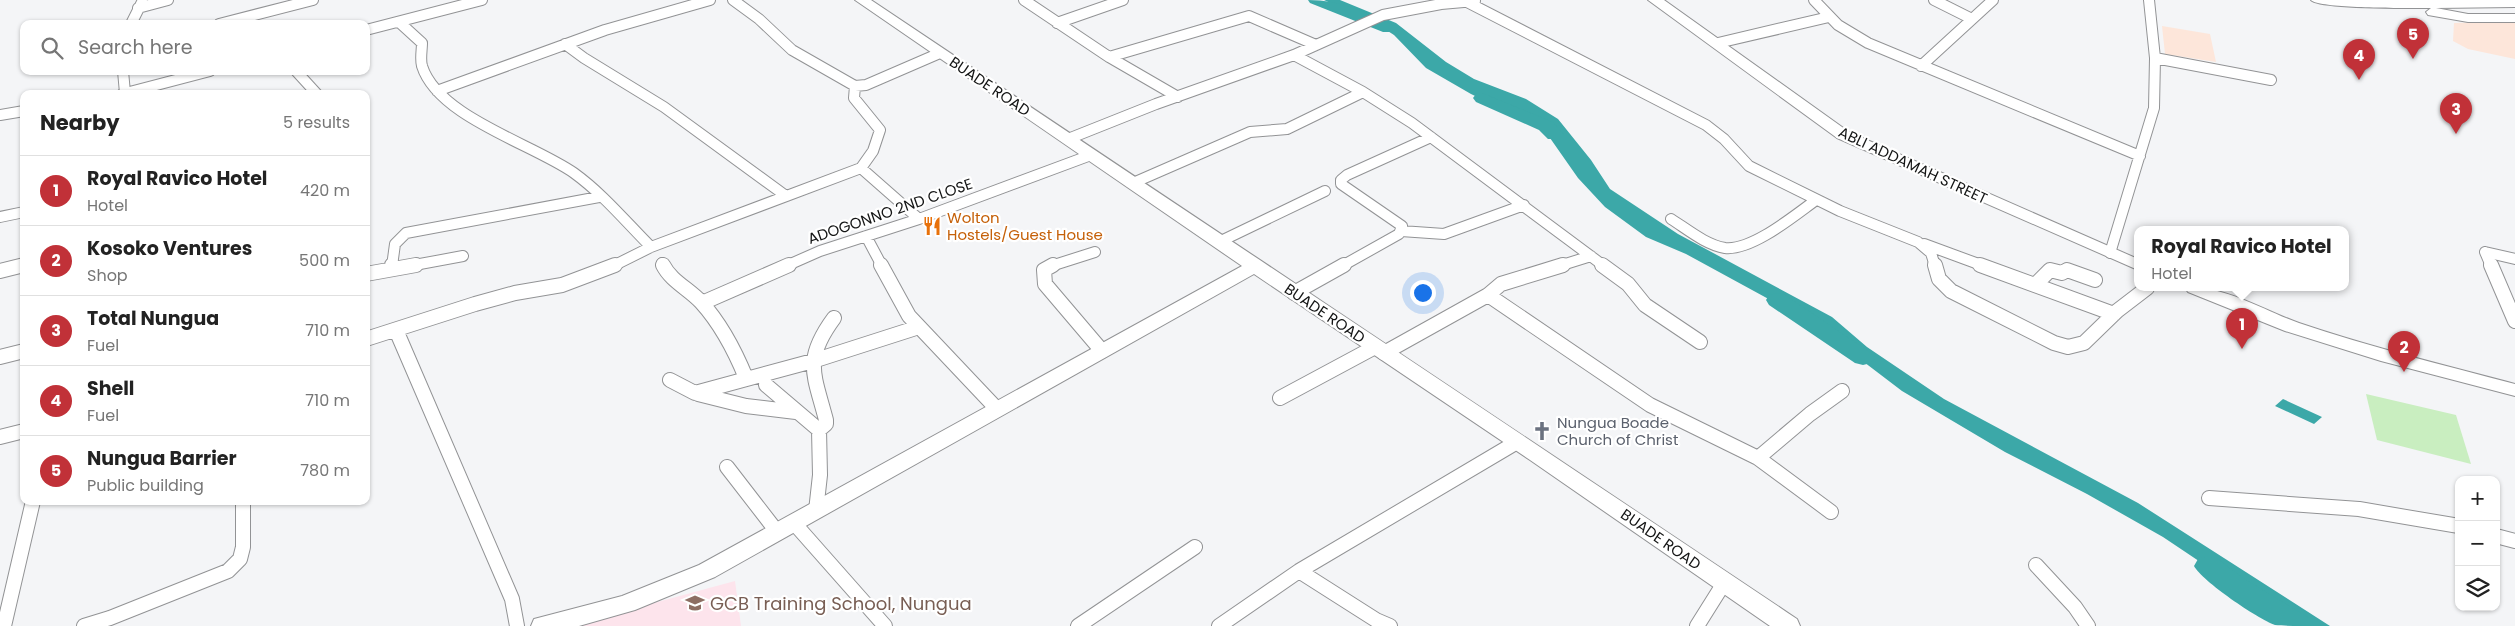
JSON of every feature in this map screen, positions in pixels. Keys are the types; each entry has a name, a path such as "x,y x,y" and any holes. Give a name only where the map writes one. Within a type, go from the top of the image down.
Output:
{"street":[{"path":"133,20 141,4 168,0"},
{"path":"234,20 313,0"},
{"path":"370,29 482,0"},
{"path":"437,91 605,30 710,0"},
{"path":"733,0 759,19 792,50 855,86 866,85 940,53"},
{"name":"BUADE ROAD","path":"862,0 1788,626"},
{"path":"1024,0 1110,57 1178,97"},
{"path":"1057,23 1124,0"},
{"path":"1431,0 1441,4"},
{"path":"1068,139 1294,55 1383,15 1441,4 1480,0"},
{"name":"ABLI ADDAMAH STREET","path":"1656,0 1843,135 2134,263"},
{"path":"1814,0 1829,17 1868,43 2140,156"},
{"path":"1934,0 1972,19"},
{"path":"2110,253 2154,108 2155,58 2149,0"},
{"path":"2318,0 2381,3 2468,18 2515,18"},
{"path":"1921,66 1990,1"},
{"path":"1467,2 1706,126 1724,139 1749,166 1816,200 1918,242 2114,314"},
{"path":"2397,6 2515,3"},
{"path":"1110,57 1249,16 1316,45"},
{"path":"1718,43 1829,17"},
{"path":"399,22 422,43 421,64 437,91 467,114 541,152 568,169 650,247"},
{"path":"565,44 576,54 623,80 678,116 786,196"},
{"path":"1294,55 1363,92 1431,137 1628,284 1653,312 1700,342"},
{"path":"2155,58 2271,80"},
{"path":"124,75 124,90"},
{"path":"136,90 194,75"},
{"path":"300,75 314,90"},
{"path":"370,338 515,293 562,285 603,271 650,247 861,168 873,152 880,135 880,130 854,98 855,86"},
{"path":"1134,183 1250,132 1287,129 1363,92"},
{"path":"0,115 20,112"},
{"path":"1294,293 1399,234 1402,226 1342,184 1341,180 1347,175 1431,137"},
{"name":"ADOGONNO 2ND CLOSE","path":"702,303 820,251 918,219 1091,155"},
{"path":"861,168 918,219"},
{"path":"1219,242 1325,191"},
{"path":"392,269 394,242 406,233 599,197"},
{"path":"1671,219 1724,248 1738,248 1786,221 1816,200"},
{"path":"1401,231 1444,234 1524,205"},
{"path":"0,217 20,213"},
{"path":"866,236 909,316 997,409"},
{"path":"1918,242 1931,253 1939,279 1951,291 2054,344 2068,347 2084,343 2114,314 2142,291"},
{"path":"1094,252 1054,264 1044,270 1043,277 1044,284 1102,351"},
{"path":"2515,259 2486,252 2515,322"},
{"path":"370,273 463,256"},
{"path":"1280,398 1488,295 1501,284 1591,256"},
{"path":"662,263 666,274 679,281 702,303 732,345 746,378"},
{"path":"543,626 627,604 707,571 1255,266"},
{"path":"0,271 20,267"},
{"path":"2035,285 2050,270 2062,273 2067,270 2095,280"},
{"path":"2202,291 2292,327 2344,344 2515,390"},
{"path":"1488,295 1650,405 1758,458 1831,512"},
{"path":"819,430 826,424 826,420 820,395 814,382 814,347 834,318"},
{"path":"695,394 746,378 813,362 919,327"},
{"path":"396,330 512,599 517,626"},
{"path":"0,357 20,351"},
{"path":"670,380 695,394 746,406 799,412"},
{"path":"766,385 819,430 820,475 816,511"},
{"path":"1758,458 1810,414 1842,391"},
{"path":"0,437 20,431"},
{"path":"1219,626 1300,571 1517,442"},
{"path":"726,467 885,626"},
{"path":"2209,498 2359,509 2455,525"},
{"path":"4,626 32,505"},
{"path":"84,626 110,618 228,571 240,559 243,547 243,505"},
{"path":"2500,537 2515,540"},
{"path":"1078,626 1096,612 1195,547"},
{"path":"2036,565 2075,607 2088,626"},
{"path":"1300,571 1376,620 1390,626"},
{"path":"1697,626 1724,583"}],"shaded area":[{"path":"2515,21 2515,59 2468,49 2453,41 2454,23"},
{"path":"2162,26 2210,34 2216,62 2165,54"},
{"name":"GCB Training School, Nungua","path":"735,581 741,626 569,626"}],"green space":[{"path":"2366,394 2456,415 2471,464 2377,440"}],"water":[{"path":"1324,0 1340,0 1396,23 1446,62 1474,79 1526,99 1558,119 1591,160 1610,189 1678,234 1832,317 1867,347 1944,399 2138,503 2330,626 2296,626 2163,537 2087,494 2005,452 1902,391 1856,356 1821,324 1796,314 1686,254 1646,237 1605,207 1578,178 1543,128 1525,114 1496,106 1471,94 1426,68 1394,35 1380,26"},
{"path":"2283,399 2322,417 2314,424 2275,406"}],"waterway":[{"path":"1316,0 1389,29"},
{"path":"1482,98 1546,126 1555,135"},
{"path":"1777,300 1863,358"},
{"path":"2208,566 2233,586 2299,626"}],"place":[{"name":"Nungua Barrier","path":"2413,59"},
{"name":"Shell","path":"2359,80"},
{"name":"Total Nungua","path":"2456,134"},
{"name":"Wolton Hostels/Guest House","path":"932,226"},
{"name":"Royal Ravico Hotel","path":"2242,349"},
{"name":"Kosoko Ventures","path":"2404,372"},
{"name":"Nungua Boade Church of Christ","path":"1542,431"},
{"name":"GCB Training School, Nungua","path":"695,603"}]}
